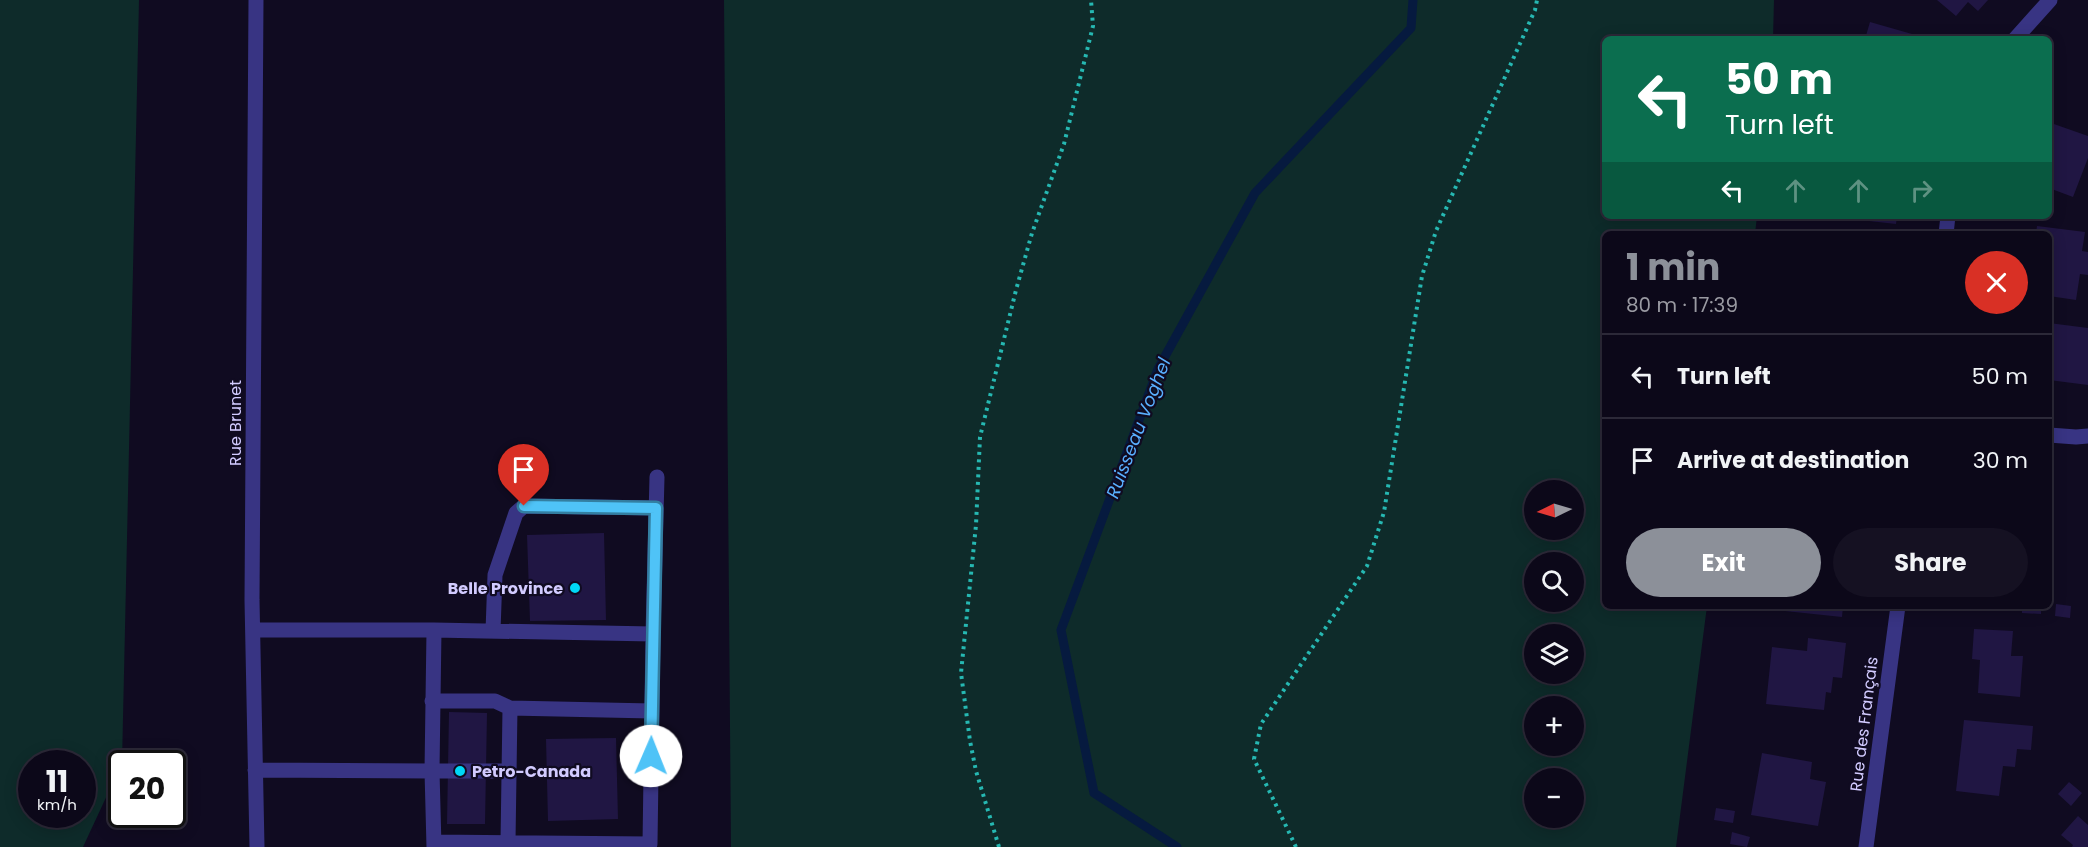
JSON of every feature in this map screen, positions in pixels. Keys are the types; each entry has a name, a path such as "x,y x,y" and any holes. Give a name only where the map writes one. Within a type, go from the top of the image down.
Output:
{"street":[{"name":"Rue Brunet","path":"256,0 253,630 257,847"},
{"path":"2018,36 2050,0"},
{"path":"2052,435 2088,436"},
{"path":"434,630 432,701 434,844 508,842 650,844 657,477"},
{"path":"493,631 495,575 516,513 520,508 524,506 656,508"},
{"name":"Rue des Français","path":"1866,847 1898,609"},
{"path":"253,630 434,630 653,634"},
{"path":"432,701 495,701 510,708 652,711"},
{"path":"508,842 510,708"},
{"path":"255,770 508,771"}],"path":[{"path":"999,847 976,771 961,673 976,525 980,437 1029,245 1064,144 1093,26 1090,0"},
{"path":"1296,847 1254,759 1261,724 1367,566 1384,512 1422,276 1436,231 1535,10 1537,0"}],"green space":[{"path":"0,0 139,0 122,750 108,750 108,793 96,819 96,750 18,750 18,828 92,828 83,847 0,847"},
{"path":"724,0 1774,0 1773,36 1602,36 1602,219 1757,219 1755,231 1602,231 1602,609 1707,609 1676,847 731,847"}],"building":[{"path":"1937,0 1988,0 1978,11 1968,2 1956,16"},
{"path":"1870,22 1919,36 1866,36"},
{"path":"2052,123 2088,136 2088,158 2073,197 2052,189"},
{"path":"1851,219 1897,219 1896,224"},
{"path":"2037,226 2085,232 2082,251 2088,252 2088,275 2080,274 2076,300 2052,296 2052,231 2036,231"},
{"path":"2052,323 2088,328 2088,385 2052,380"},
{"path":"604,533 606,620 530,621 527,535"},
{"path":"2056,604 2071,606 2070,618 2055,616"},
{"path":"1785,609 1843,609 1842,617 1785,611"},
{"path":"2022,609 2041,609 2041,614 2022,613"},
{"path":"1974,629 2013,631 2011,656 2023,656 2020,697 1978,693 1980,660 1972,659"},
{"path":"1808,638 1846,643 1842,678 1833,677 1831,693 1826,692 1824,710 1766,704 1772,647 1807,651"},
{"path":"449,712 487,713 485,824 447,824"},
{"path":"1964,720 2033,726 2031,750 2017,749 2015,767 2003,766 1999,796 1956,791"},
{"path":"616,738 618,819 548,821 546,739"},
{"path":"1762,753 1812,762 1810,779 1826,782 1818,826 1751,815"},
{"path":"2069,782 2082,793 2071,806 2058,794"},
{"path":"1716,808 1735,811 1733,823 1714,820"},
{"path":"2078,816 2088,825 2088,847 2072,847 2073,845 2061,835"},
{"path":"1732,832 1750,837 1747,847 1730,844"}],"waterway":[{"name":"Ruisseau Voghel","path":"1177,847 1094,793 1061,630 1158,369 1255,193 1411,28 1413,0"}],"place":[{"name":"Belle Province","path":"575,588"},
{"name":"Petro-Canada","path":"460,771"}],"route":[{"path":"524,506 656,508 651,756"}]}
